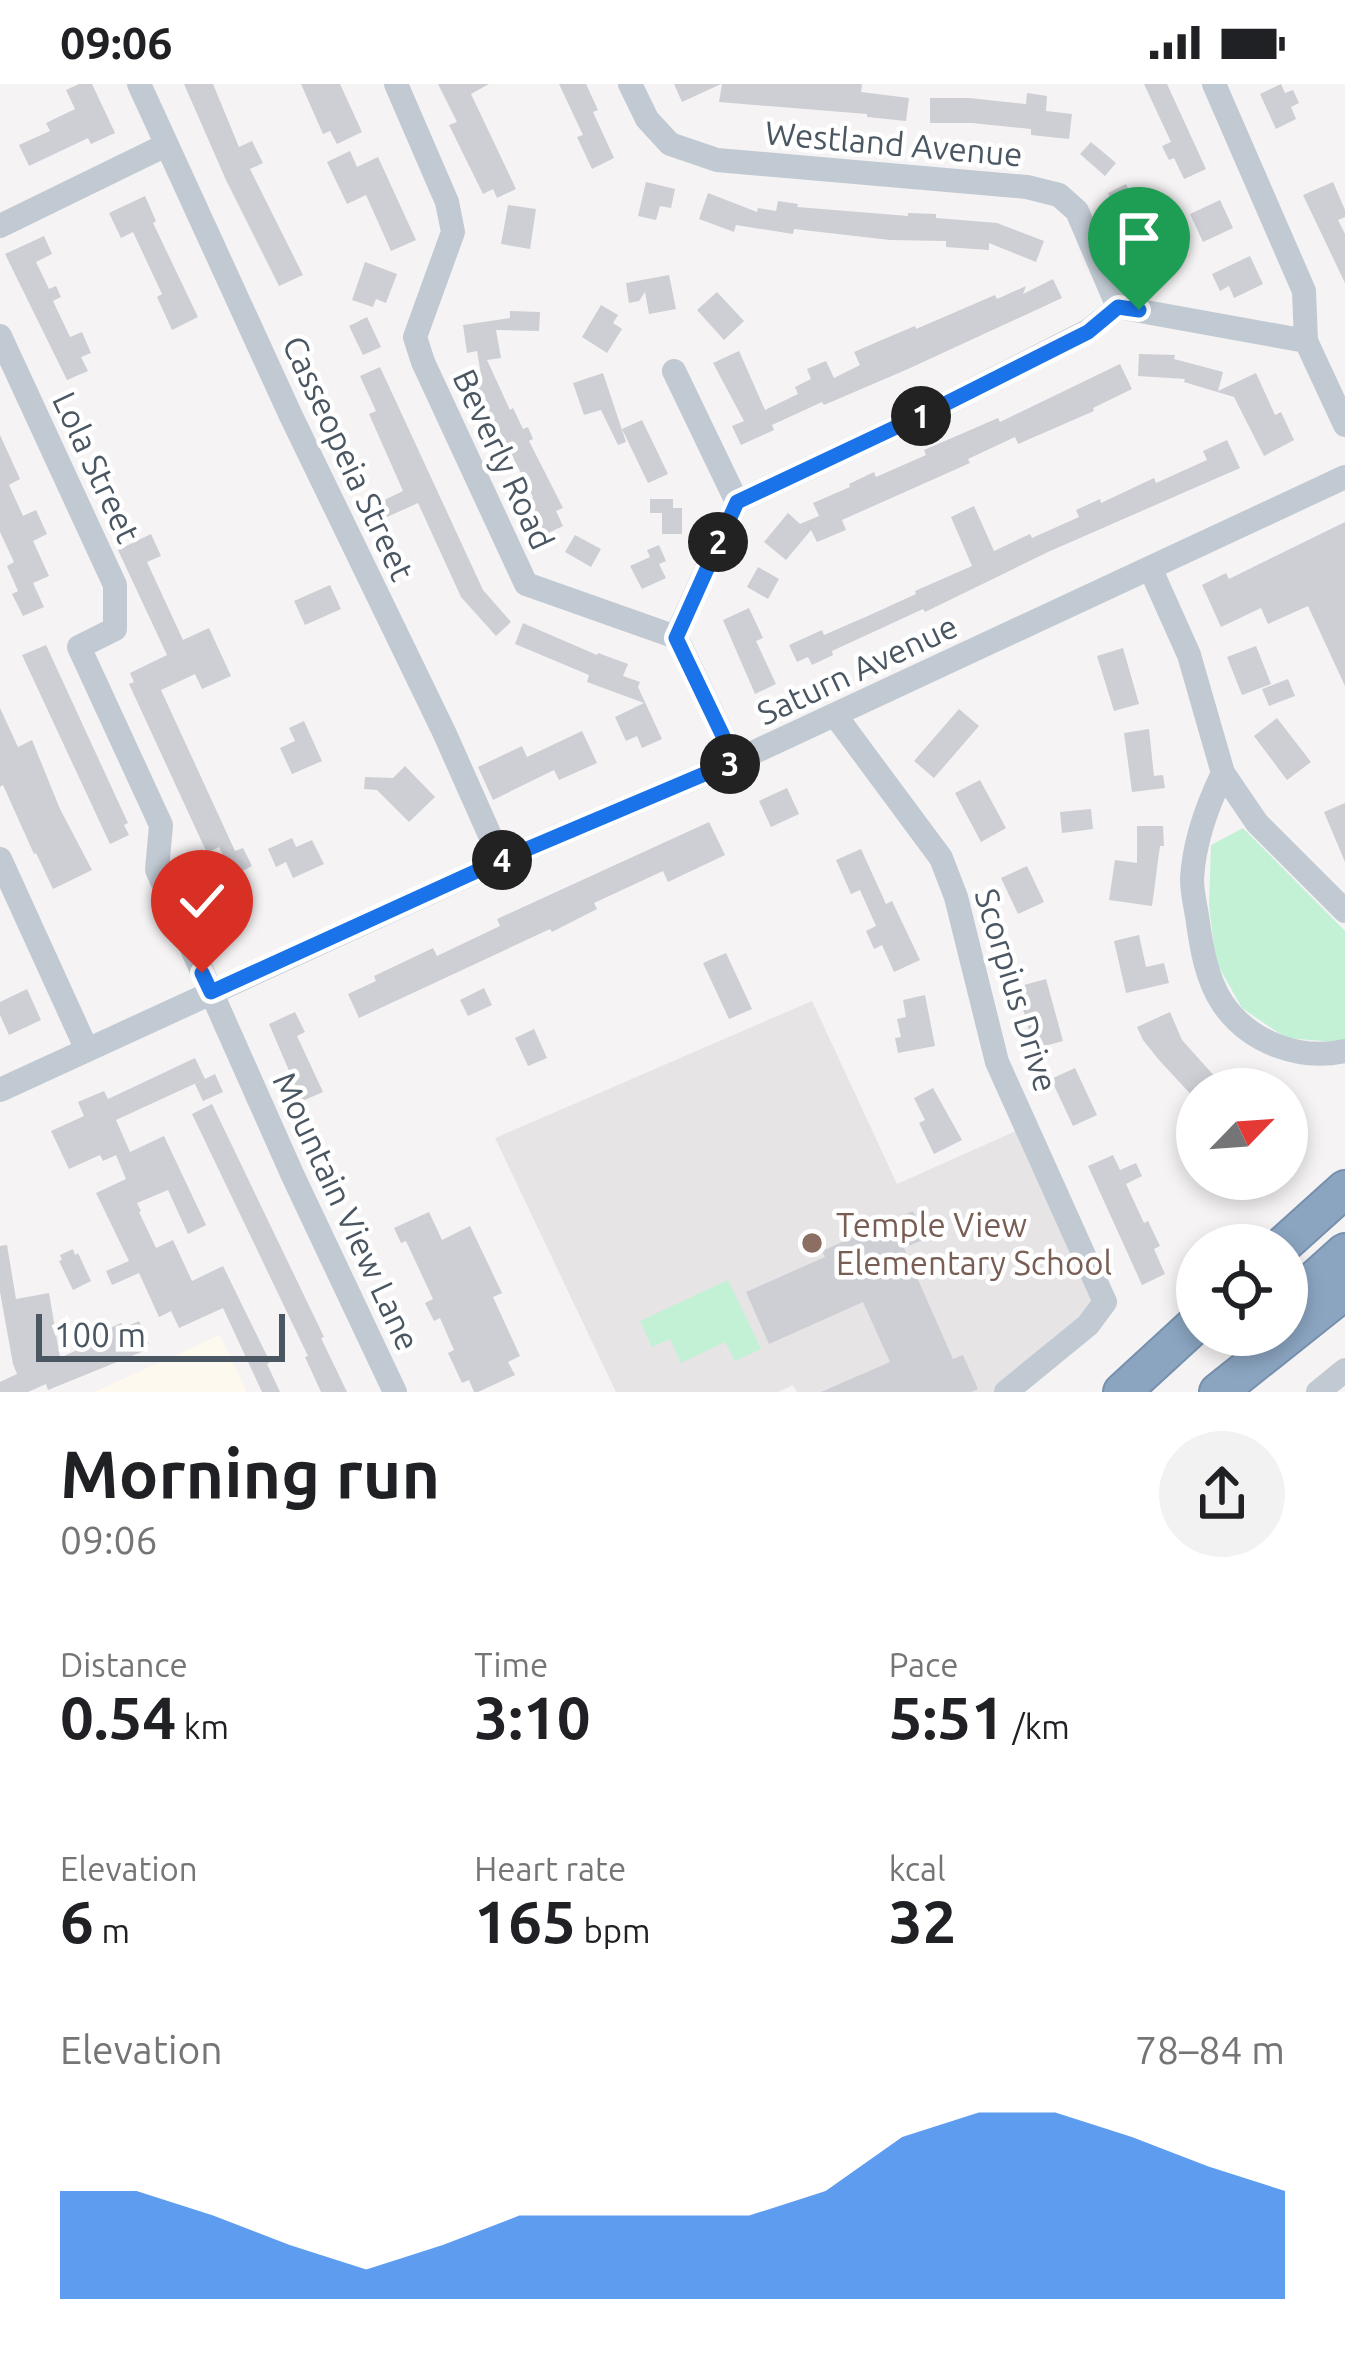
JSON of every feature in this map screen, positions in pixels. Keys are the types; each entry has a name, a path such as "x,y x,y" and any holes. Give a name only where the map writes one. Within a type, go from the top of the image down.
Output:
{"highway":[{"path":"1306,1224 1345,1189"},
{"path":"1308,1285 1345,1252"},
{"path":"1218,1392 1345,1291"},
{"path":"1122,1392 1176,1343"},
{"path":"1191,1392 1230,1356"}],"street":[{"name":"Casseopeia Street","path":"139,84 501,860"},
{"name":"Beverly Road","path":"396,84 447,202 453,232 415,338 526,584 676,638"},
{"name":"Westland Avenue","path":"630,84 647,119 670,144 717,160 1027,188 1059,195 1077,211 1118,307"},
{"path":"1214,84 1304,291 1306,341 1345,425"},
{"path":"0,226 166,145"},
{"path":"735,761 676,638 737,502 1088,332 1118,307 1306,341"},
{"name":"Lola Street","path":"0,336 116,585 115,629"},
{"path":"674,371 737,502"},
{"name":"Saturn Avenue","path":"0,1090 501,860 735,761 1345,477"},
{"path":"1151,569 1189,655 1223,773 1257,823 1345,911"},
{"name":"Mountain View Lane","path":"115,629 79,647 161,825 157,870 394,1392"},
{"name":"Scorpius Drive","path":"835,715 941,858 956,898 997,1062 1105,1301 1088,1324 1006,1392"},
{"path":"1223,773 1204,812 1192,880 1203,955 1222,1003 1249,1032 1284,1049 1309,1055 1345,1051"},
{"path":"0,859 87,1050"},
{"path":"1318,1392 1345,1370"}],"shaded area":[{"name":"Temple View Elementary School","path":"812,1001 897,1184 1025,1127 1105,1302 1006,1392 797,1392 793,1385 778,1392 616,1392 495,1138"},
{"path":"220,1335 247,1392 94,1392"}],"green space":[{"path":"1243,828 1345,931 1345,1039 1286,1038 1242,1008 1216,962 1209,906 1211,845"},
{"path":"728,1280 761,1349 735,1361 725,1342 681,1363 670,1339 652,1347 640,1321"}],"building":[{"path":"92,84 115,133 91,144 88,138 29,166 19,145 50,131 46,123 75,109 66,90"},
{"path":"184,84 213,84 239,147 252,141 263,163 250,169 303,275 279,286"},
{"path":"301,84 340,84 362,132 337,144 330,131 323,134"},
{"path":"438,84 489,84 471,94 516,189 497,198 493,189 483,194 449,125 457,122"},
{"path":"559,84 586,84 614,158 592,169 577,137 583,135"},
{"path":"674,84 721,84 682,102"},
{"path":"722,84 862,84 861,92 909,98 906,121 719,102"},
{"path":"1144,84 1167,84 1206,169 1184,179 1174,158 1169,160 1162,146 1171,142"},
{"path":"1281,84 1285,93 1293,90 1299,103 1291,107 1296,119 1276,129 1260,94"},
{"path":"1027,93 1047,96 1046,111 1072,114 1069,139 1031,135 1031,129 930,123 930,98 1026,104"},
{"path":"1091,142 1116,163 1105,176 1080,154"},
{"path":"350,151 357,167 378,157 416,240 391,251 366,195 347,204 327,162"},
{"path":"646,182 675,189 671,208 660,206 656,220 638,216"},
{"path":"1333,182 1345,210 1345,217 1338,220 1345,234 1345,283 1303,195"},
{"path":"1126,184 1142,218 1123,227 1108,193"},
{"path":"708,193 757,212 758,208 776,211 778,201 797,207 936,214 936,218 997,223 1044,241 1036,262 989,243 989,250 946,247 946,241 794,229 793,234 736,225 734,232 699,219"},
{"path":"145,196 198,317 172,330 157,297 162,294 133,232 121,238 109,213"},
{"path":"1220,200 1233,228 1203,242 1190,214"},
{"path":"508,205 536,209 530,249 501,244"},
{"path":"44,236 52,254 36,262 49,289 56,286 61,297 53,301 70,337 82,332 91,353 81,357 88,371 67,380 5,254"},
{"path":"1147,241 1178,245 1174,271 1143,266"},
{"path":"1250,256 1263,284 1234,298 1229,286 1220,291 1212,274"},
{"path":"365,262 397,274 386,303 376,299 373,307 352,300"},
{"path":"669,275 676,309 649,314 645,292 639,301 629,303 626,283"},
{"path":"1053,279 1062,298 908,369 822,402 741,445 732,426 744,421 713,363 739,351 765,410 798,394 795,387 811,379 807,369 826,361 834,378 860,365 854,352 995,295 997,299 1026,286 1023,294"},
{"path":"717,292 744,321 724,340 697,310"},
{"path":"601,305 618,315 613,323 622,329 607,353 582,337"},
{"path":"510,311 540,312 539,331 496,330 501,358 487,360 510,410 513,408 523,429 528,427 533,439 529,441 563,508 556,511 563,526 544,535 528,500 533,497 473,378 481,375 477,351 467,353 463,325 510,318"},
{"path":"367,317 381,347 363,355 349,326"},
{"path":"1139,354 1175,355 1174,359 1223,372 1218,391 1256,373 1275,415 1281,412 1294,440 1264,456 1234,397 1185,379 1138,376"},
{"path":"1120,364 1132,389 1094,411 1018,444 1015,437 968,459 970,463 842,520 846,530 817,542 811,530 786,560 764,542 788,513 800,524 819,516 813,503 849,484 926,455 924,450 998,418 1000,422"},
{"path":"380,367 483,590 511,622 496,636 461,597 418,503 387,517 380,502 403,491 369,414 376,411 360,376"},
{"path":"603,373 626,442 618,445 601,410 584,415 573,383"},
{"path":"642,420 668,474 648,483 622,429"},
{"path":"0,435 20,479 9,485 23,516 36,510 47,534 33,541 49,576 33,583 44,607 23,616 12,594 18,591 7,566 14,562 0,532"},
{"path":"1227,440 1240,468 923,609 812,665 808,657 797,662 789,645 822,630 824,635 972,566 951,517 974,506 994,551 1079,517 1076,510 1100,499 1101,503 1154,478 1156,483 1207,460 1203,451"},
{"path":"650,499 673,499 673,508 682,508 682,534 662,534 662,513 650,513"},
{"path":"1345,522 1345,686 1308,606 1268,624 1261,608 1221,627 1202,585 1226,573 1229,579"},
{"path":"151,534 161,556 147,562 183,640 209,628 231,676 202,689 195,674 161,690 235,851 243,848 252,866 233,876 219,847 207,853 129,684 134,682 130,673 167,655 118,550"},
{"path":"575,535 601,549 591,567 565,552"},
{"path":"659,545 666,561 659,564 666,578 642,589 630,566 650,557 647,550"},
{"path":"758,567 779,579 768,599 747,587"},
{"path":"330,585 341,609 305,625 294,601"},
{"path":"749,608 763,638 756,641 776,684 755,694 723,620"},
{"path":"523,623 628,664 623,676 640,682 638,687 662,739 642,748 637,736 626,741 615,717 644,703 587,682 589,675 515,644"},
{"path":"46,645 128,823 124,825 129,835 110,844 22,655"},
{"path":"1256,646 1271,684 1242,695 1227,657"},
{"path":"1123,648 1139,704 1114,711 1097,656"},
{"path":"1288,679 1295,696 1269,706 1262,689"},
{"path":"0,708 18,747 32,740 92,870 53,889 3,785 0,787"},
{"path":"959,709 979,726 934,778 914,761"},
{"path":"1277,718 1311,762 1287,780 1254,736"},
{"path":"304,721 322,761 292,774 280,748 295,741 289,728"},
{"path":"1149,729 1154,776 1163,775 1165,788 1132,792 1124,733"},
{"path":"582,731 597,763 559,780 554,770 493,800 478,767 522,746 527,757"},
{"path":"405,766 435,797 409,822 377,790 364,789 365,777 393,778"},
{"path":"980,780 1006,828 981,842 955,793"},
{"path":"787,788 799,814 771,827 759,801"},
{"path":"1345,803 1345,862 1324,812"},
{"path":"1091,809 1093,829 1062,833 1060,812"},
{"path":"709,822 725,855 668,882 663,871 594,903 597,909 552,932 359,1018 348,994 376,981 374,976 433,948 437,956 500,926 497,919"},
{"path":"1137,826 1163,826 1164,846 1160,846 1152,906 1109,900 1115,860 1137,863"},
{"path":"292,838 296,847 312,840 324,864 293,878 286,862 276,867 268,849"},
{"path":"861,849 886,904 892,901 920,960 894,972 882,945 874,949 866,931 876,926 860,890 851,894 836,860"},
{"path":"1027,866 1044,902 1018,914 1001,878"},
{"path":"224,898 241,934 213,948 205,931 213,927 204,907"},
{"path":"1139,935 1146,967 1164,963 1169,983 1126,993 1114,941"},
{"path":"726,953 752,1009 729,1019 703,963"},
{"path":"1046,979 1063,1041 1034,1049 1017,987"},
{"path":"484,988 492,1005 468,1016 460,1000"},
{"path":"27,989 41,1020 9,1035 0,1002"},
{"path":"925,995 935,1046 898,1053 897,1019 906,1017 903,1000"},
{"path":"295,1012 305,1032 297,1036 323,1092 302,1101 269,1024"},
{"path":"1170,1012 1182,1040 1207,1068 1176,1068 1176,1078 1137,1027"},
{"path":"534,1029 547,1058 528,1066 515,1038"},
{"path":"195,1058 205,1079 116,1120 130,1152 164,1136 206,1225 188,1234 168,1190 137,1203 139,1212 156,1248 173,1240 192,1281 223,1266 280,1392 262,1392 223,1308 179,1328 171,1311 159,1317 139,1273 112,1285 106,1271 129,1261 96,1193 126,1179 116,1155 103,1161 100,1155 69,1169 51,1131 84,1116 78,1102 104,1091 108,1099"},
{"path":"1075,1068 1097,1115 1073,1126 1051,1079"},
{"path":"215,1074 223,1092 203,1101 195,1084"},
{"path":"933,1088 962,1140 934,1154 919,1123 925,1120 914,1098"},
{"path":"212,1104 347,1392 321,1392 192,1114"},
{"path":"1113,1155 1120,1170 1136,1163 1142,1176 1126,1184 1160,1246 1154,1249 1165,1274 1142,1285 1088,1166"},
{"path":"913,1211 925,1239 904,1248 953,1359 963,1355 978,1389 821,1392 890,1362 863,1302 769,1344 746,1292 825,1257 822,1251"},
{"path":"429,1212 442,1240 470,1226 502,1293 493,1297 520,1356 508,1362 515,1375 478,1392 469,1380 462,1383 448,1353 454,1350 440,1318 434,1321 425,1303 433,1299 406,1241 401,1243 394,1228"},
{"path":"7,1245 16,1299 49,1293 60,1358 121,1323 124,1328 139,1321 149,1344 142,1347 144,1351 48,1390 46,1384 28,1392 0,1392 0,1382 17,1374 0,1292 0,1246"},
{"path":"73,1249 91,1281 73,1290 59,1261 60,1255"}],"place":[{"name":"Temple View Elementary School","path":"812,1243"}],"route":[{"path":"202,973 211,992 501,860 735,761 676,638 737,502 1088,332 1118,307 1139,310"}]}
